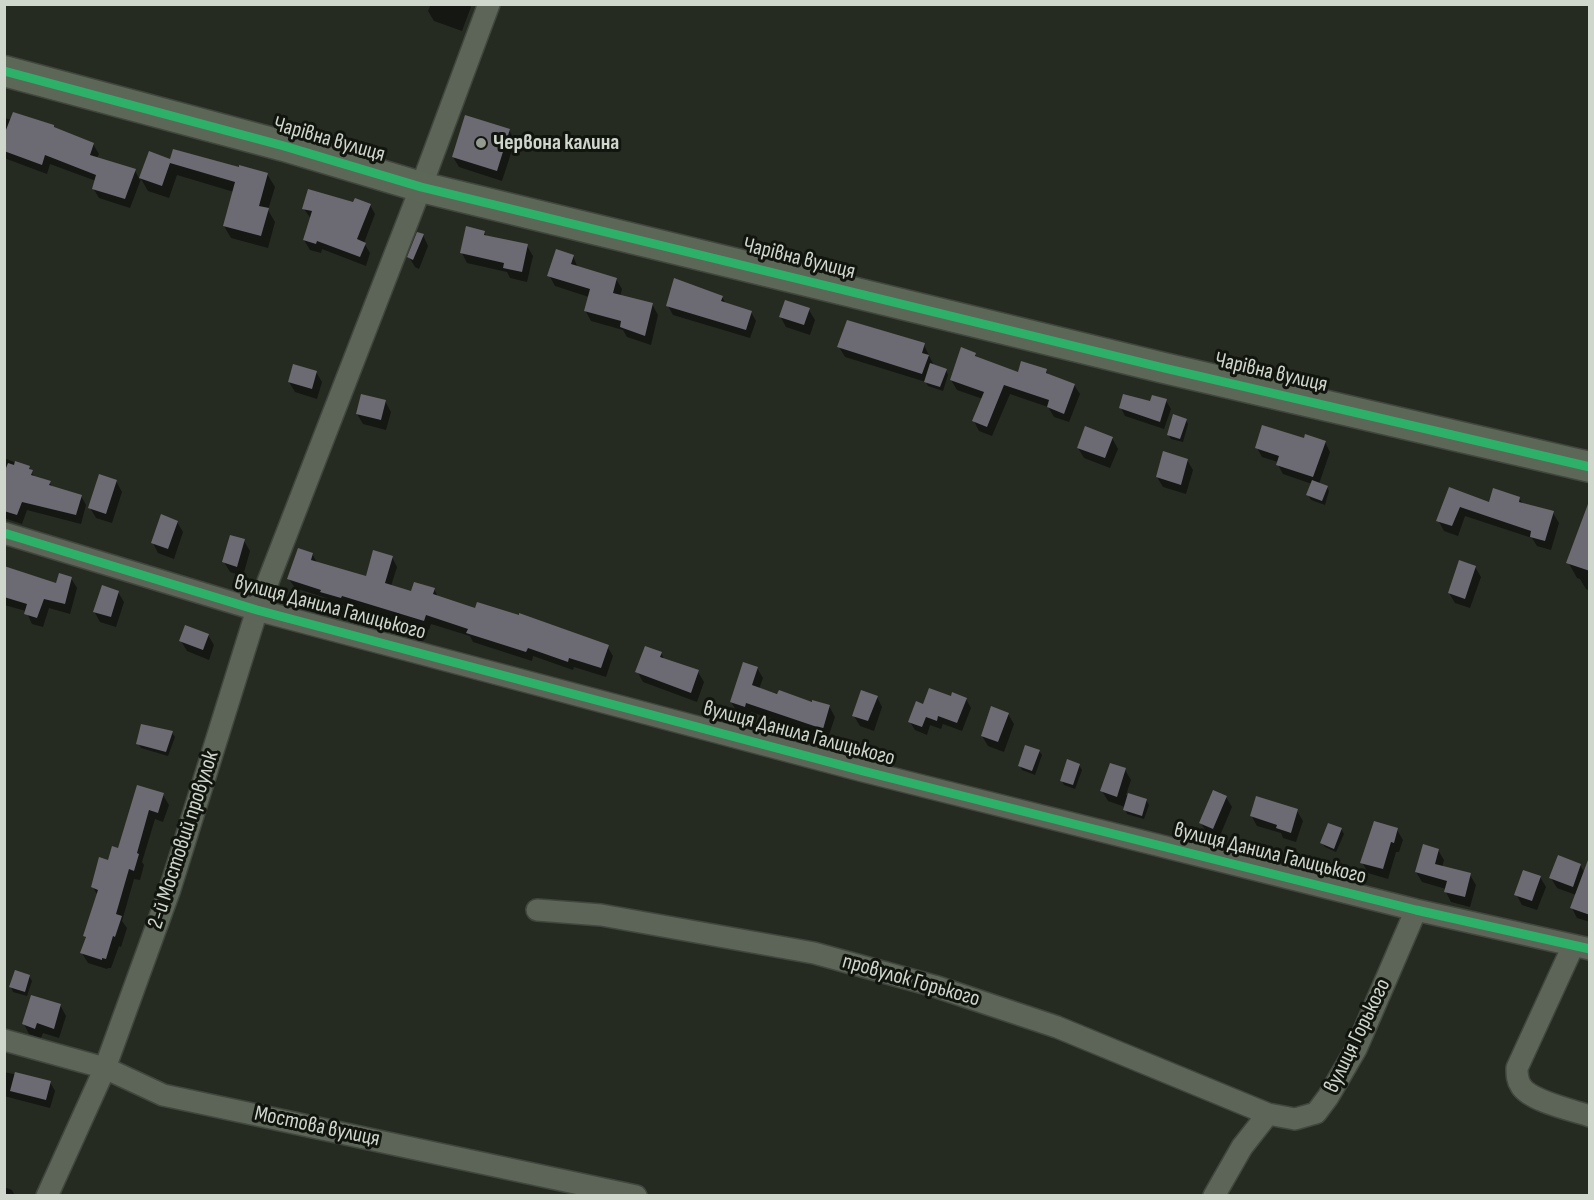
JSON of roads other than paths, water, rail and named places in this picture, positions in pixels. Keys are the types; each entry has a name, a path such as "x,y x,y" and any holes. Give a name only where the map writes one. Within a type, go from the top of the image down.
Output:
{"street":[{"name":"2-й Мостовий провулок","path":"47,1196 105,1068 169,892 256,610 422,187 489,4"},
{"name":"Чарівна вулиця","path":"4,71 284,146 422,187 1152,365 1590,467"},
{"name":"вулиця Данила Галицького","path":"4,533 256,610 874,774 1416,910 1581,948"},
{"name":"провулок Горького","path":"537,910 601,915 814,953 934,986 1057,1027 1268,1114"},
{"name":"вулиця Горького","path":"1268,1114 1295,1119 1316,1113 1329,1097 1356,1049 1416,910"},
{"path":"1581,948 1517,1068 1517,1077 1521,1087 1530,1096 1590,1116"},
{"name":"Мостова вулиця","path":"4,1040 105,1068 163,1095 636,1196"},
{"path":"1214,1196 1242,1147 1268,1114"}],"place":[{"name":"Червона калина","path":"481,143"}]}
